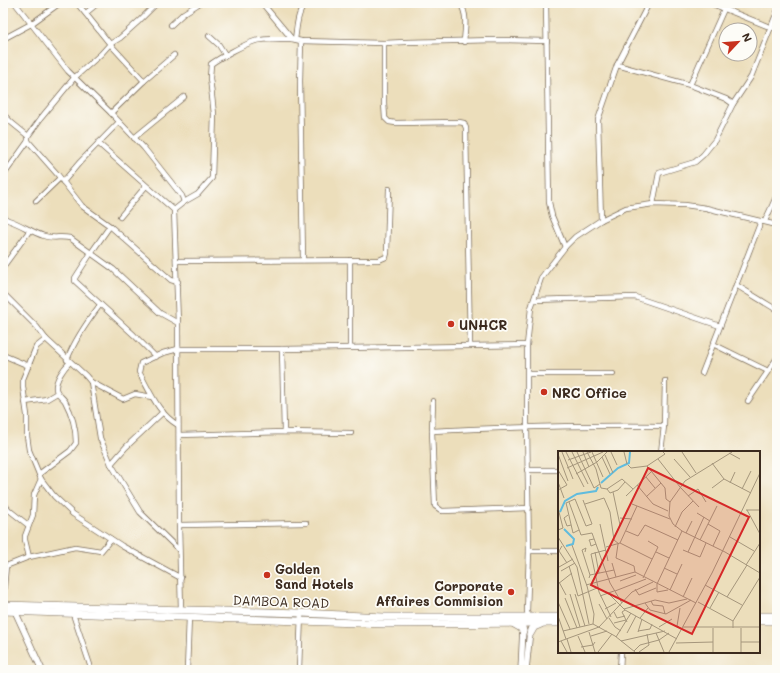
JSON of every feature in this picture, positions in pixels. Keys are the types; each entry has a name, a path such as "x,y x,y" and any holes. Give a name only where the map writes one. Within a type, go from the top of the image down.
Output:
{"main road":[{"name":"DAMBOA ROAD","path":"3,604 14,608 73,614 189,617 558,617"},
{"name":"DAMBOA ROAD","path":"3,611 14,608 181,611 301,617 386,624 510,623 526,618 542,623 558,623"},
{"path":"760,616 777,616"},
{"path":"760,621 777,620"},
{"path":"510,623 526,632 542,623"}],"street":[{"path":"15,3 74,78 111,113 134,138 182,196 184,202"},
{"path":"3,39 31,24 60,3"},
{"path":"77,3 110,44 144,81"},
{"path":"86,13 98,3"},
{"path":"3,176 28,141 28,136 74,78 110,44 120,38 139,21 157,3"},
{"path":"172,25 184,13 200,3"},
{"path":"262,3 293,39"},
{"path":"293,39 300,13 303,6 307,3"},
{"path":"460,3 466,18 464,42"},
{"path":"546,3 549,202 552,216 565,247"},
{"path":"601,220 598,120 616,65 649,3"},
{"path":"710,3 772,28"},
{"path":"690,85 724,9"},
{"path":"653,204 659,173 695,162 703,155 715,140 733,104 751,77 772,28 777,12"},
{"path":"209,36 219,45 226,56"},
{"path":"174,210 198,194 212,178 214,114 210,78 211,64 219,58 255,41 293,39 301,41 384,43 497,40 547,41"},
{"path":"301,41 300,82 303,260"},
{"path":"384,43 385,118 389,122 396,123 459,122 464,123 466,128 470,346"},
{"path":"111,113 174,55"},
{"path":"616,65 690,85 726,99 733,104"},
{"path":"134,138 184,97"},
{"path":"3,114 28,136"},
{"path":"36,202 62,180 119,122"},
{"path":"28,141 62,180 82,206 110,226 171,280 178,282"},
{"path":"98,143 174,210 178,282 178,425 181,611"},
{"path":"120,217 146,186"},
{"path":"176,262 379,260 386,257 388,253 389,189"},
{"path":"702,373 734,294 736,285 763,221 777,195"},
{"path":"526,670 526,618 529,551 527,470 527,346 531,308 541,278 565,247 580,233 601,220 626,208 653,204 669,204 706,208 777,224"},
{"path":"3,217 45,236 54,238 62,236 70,238 113,269 160,313 178,323"},
{"path":"110,226 75,278 75,281 134,334 156,357"},
{"path":"3,267 30,230"},
{"path":"350,260 350,347"},
{"path":"736,285 777,310"},
{"path":"3,293 68,361 78,368 91,382 123,399 135,394 152,397"},
{"path":"534,300 635,297 720,326"},
{"path":"39,474 70,451 76,443 72,416 65,401 57,392 56,387 73,346 86,322 100,305"},
{"path":"46,338 36,347 23,378 22,387 26,402 29,450 41,479 60,503 73,514 111,539 180,578"},
{"path":"713,344 768,371"},
{"path":"178,425 170,421 163,412 152,397 139,372 141,364 164,353 178,349 527,346"},
{"path":"282,349 284,432"},
{"path":"3,355 29,366"},
{"path":"748,401 777,358"},
{"path":"528,374 613,374"},
{"path":"661,451 664,426 665,381"},
{"path":"91,382 100,438 111,464 140,512 180,550"},
{"path":"26,402 47,399 57,392"},
{"path":"433,401 432,431 435,506 442,511 529,508"},
{"path":"111,464 126,447 163,412"},
{"path":"432,431 527,426 664,426"},
{"path":"179,435 284,432 351,433"},
{"path":"527,470 558,470"},
{"path":"29,557 25,540 28,524 33,515 34,495 41,479"},
{"path":"3,503 9,510 28,524"},
{"path":"179,525 306,523"},
{"path":"3,598 6,566 29,557 76,547 101,551 111,539"},
{"path":"529,551 558,551"},
{"path":"14,608 42,670"},
{"path":"73,614 90,665 90,670"},
{"path":"187,670 189,617"},
{"path":"299,670 301,617"},
{"path":"521,670 526,632"},
{"path":"620,670 621,653"}],"place":[{"name":"UNHCR","path":"451,324"},
{"name":"NRC Office","path":"544,392"},
{"name":"Golden Sand Hotels","path":"267,575"},
{"name":"Corporate Affaires Commision","path":"511,592"}]}
